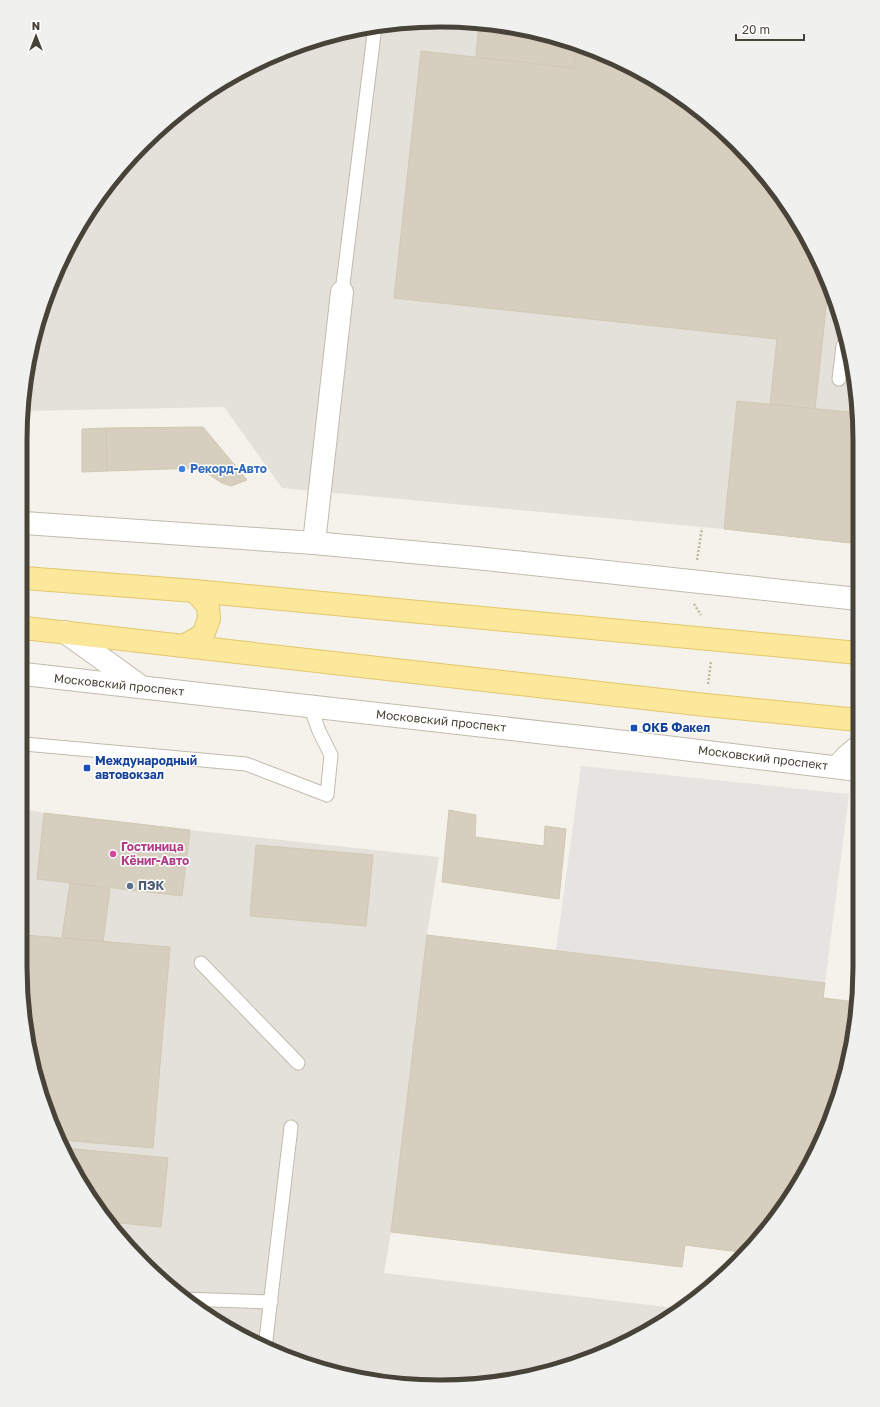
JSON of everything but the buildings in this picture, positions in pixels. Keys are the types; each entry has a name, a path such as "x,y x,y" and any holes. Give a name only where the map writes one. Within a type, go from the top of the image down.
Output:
{"main road":[{"path":"27,578 195,590 853,653"},
{"path":"184,646 203,635 209,619 208,606 195,590"},
{"path":"27,628 706,705 853,720"}],"street":[{"path":"314,543 342,292"},
{"path":"27,522 314,543 483,559 853,598"},
{"path":"65,632 142,687"},
{"name":"Московский проспект","path":"27,674 608,740 847,769"},
{"path":"847,769 847,756 853,751"}],"lane":[{"path":"342,292 374,33"},
{"path":"839,379 842,346"},
{"path":"27,744 246,764 327,795 331,755 319,731 310,706"},
{"path":"201,963 298,1063"},
{"path":"266,1341 291,1127"},
{"path":"196,1299 271,1302"}],"path":[{"path":"692,601 713,639 706,705"}],"shaded area":[{"path":"440,27 494,31 547,41 598,58 647,83 782,209 798,234 822,282 839,333 845,359 852,412 737,401 724,529 282,488 224,407 28,411 35,359 41,333 58,282 82,233 112,189 148,148 189,112 234,82 282,58 333,41 386,31"},
{"path":"581,766 849,794 825,983 556,950"},
{"path":"27,810 44,813 37,879 182,896 190,830 439,857 427,935 391,1232 384,1273 672,1308 646,1325 623,1337 598,1349 573,1358 521,1372 467,1379 440,1380 413,1379 359,1372 307,1358 282,1349 233,1325 189,1295 148,1259 112,1218 82,1174 58,1125 49,1100 35,1048 28,994"}],"place":[{"name":"Рекорд-Авто","path":"182,469"},
{"name":"ОКБ Факел","path":"634,728"},
{"name":"Международный автовокзал","path":"87,768"},
{"name":"Гостиница Кёниг-Авто","path":"113,854"},
{"name":"ПЭК","path":"130,886"}]}
